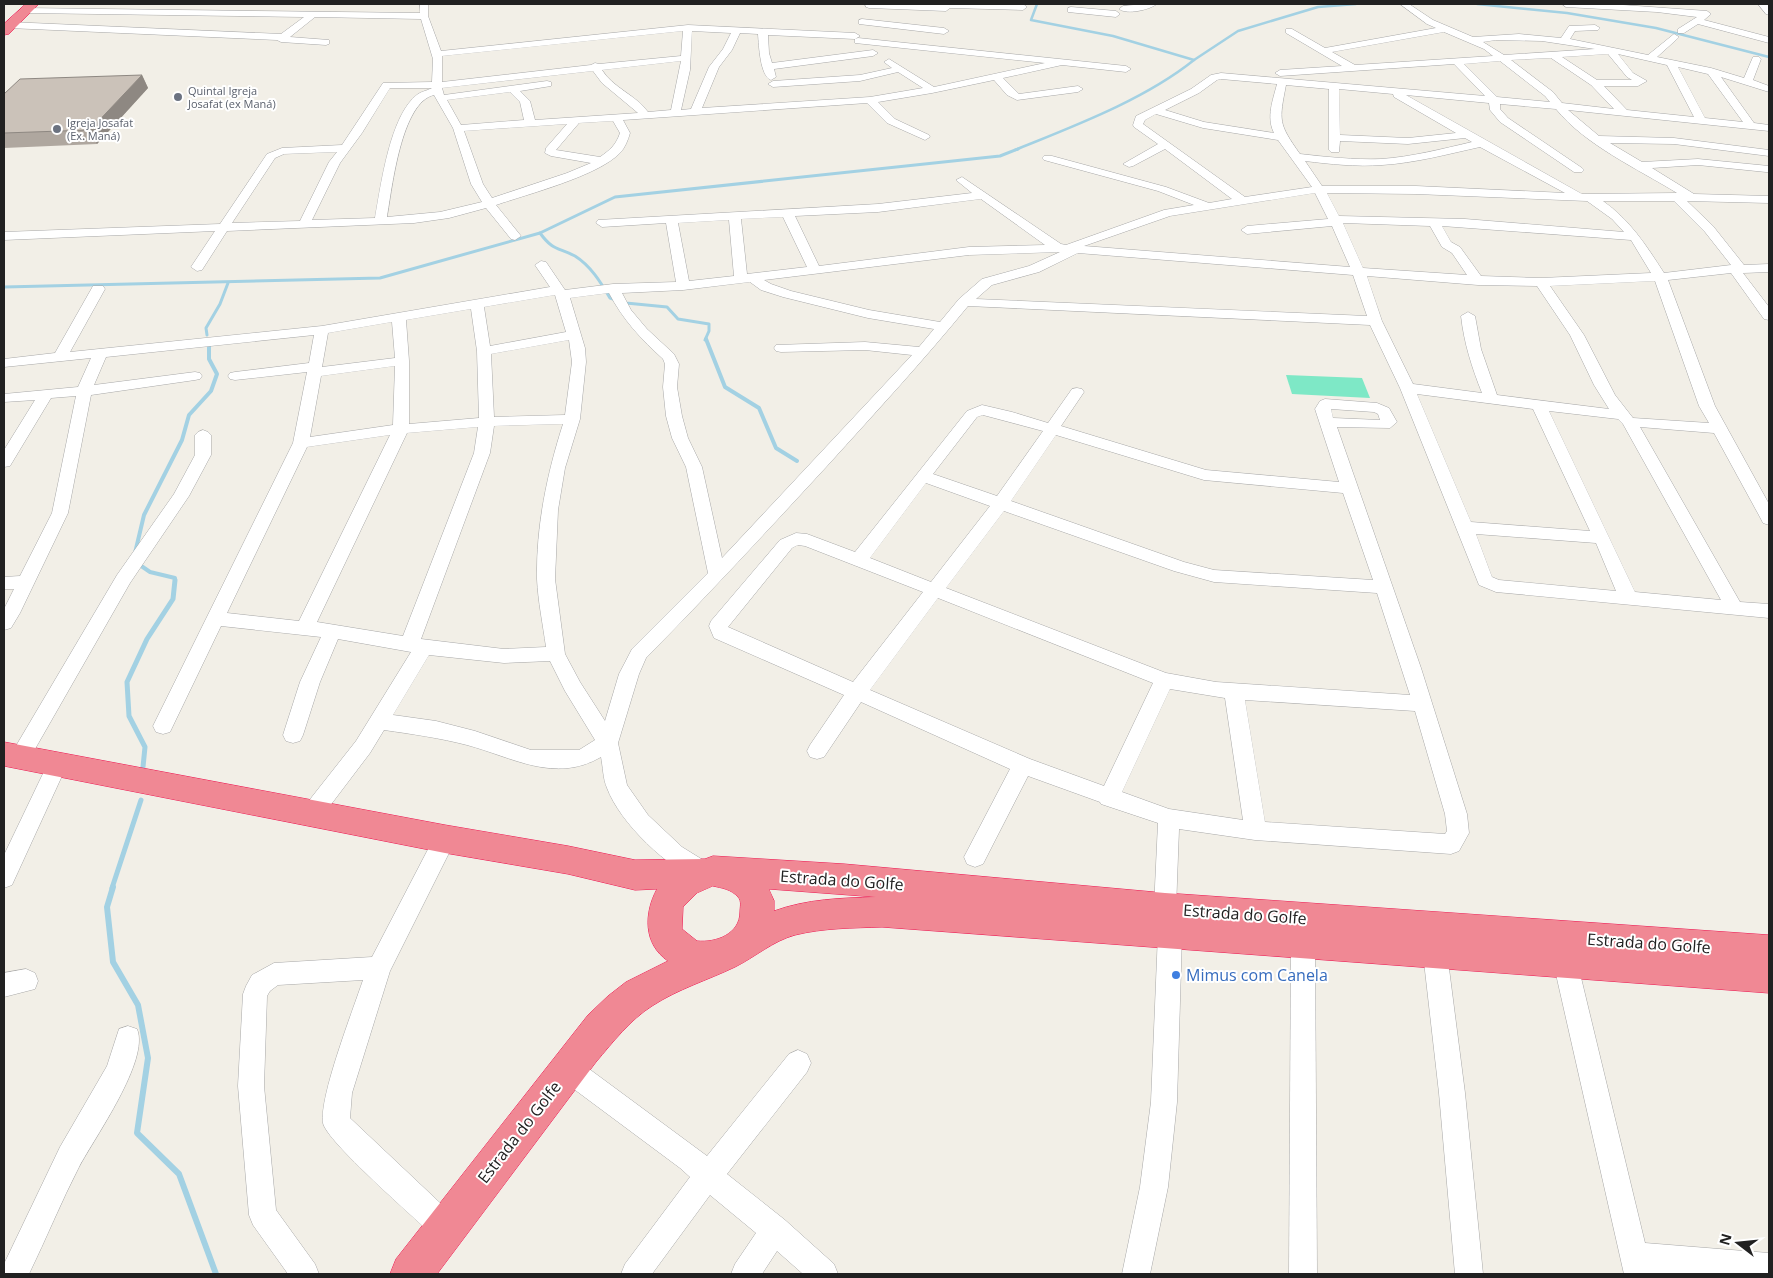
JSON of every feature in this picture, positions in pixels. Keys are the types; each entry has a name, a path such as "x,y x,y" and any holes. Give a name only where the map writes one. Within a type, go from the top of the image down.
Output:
{"highway":[{"path":"7,28 30,7"},
{"path":"12,755 635,874 713,872 735,875 746,882 754,892 758,904 758,918 754,931 730,950"},
{"name":"Estrada do Golfe","path":"730,950 699,958 684,953 672,944 665,931 664,916 668,902 677,888 690,878 713,872 854,880 1168,921 1303,942 1769,976"},
{"name":"Estrada do Golfe","path":"411,1274 568,1068 599,1031 638,994 783,924 805,918 826,914 882,912 1168,921 1769,951"}],"street":[{"path":"424,4 424,16 439,68 439,92 458,128 474,176 490,204 515,236"},
{"path":"857,39 869,4 945,14"},
{"path":"1071,10 1141,8 1154,4"},
{"path":"1404,4 1444,29 1487,47 1549,94 1568,116 1596,139 1691,197"},
{"path":"1566,4 1656,9 1702,18 1768,38"},
{"path":"1650,58 1678,34 1710,12 1709,4"},
{"path":"30,7 424,16"},
{"path":"862,22 1023,7"},
{"path":"1104,22 1122,9"},
{"path":"7,28 282,37 313,14"},
{"path":"938,48 945,14"},
{"path":"436,54 688,28 857,39 1126,69"},
{"path":"675,114 686,70 685,58 688,28"},
{"path":"1564,41 1572,28 1595,28"},
{"path":"1323,51 1444,29"},
{"path":"695,112 714,67 727,50 737,31"},
{"path":"1289,31 1466,135 1616,216 1635,237 1660,277 1684,336 1707,406 1769,519"},
{"path":"763,32 762,44 767,66 782,107"},
{"path":"1473,40 1500,36 1564,41 1711,71 1769,89"},
{"path":"282,37 281,39 283,40 326,42"},
{"path":"857,39 873,53 932,90"},
{"path":"1249,79 1271,74 1610,50"},
{"path":"1595,83 1638,83 1642,81 1630,74 1610,50"},
{"path":"767,66 873,53"},
{"path":"1553,55 1595,83 1624,113"},
{"path":"380,221 401,128 419,99 426,94 595,66 685,58"},
{"path":"1748,82 1756,59"},
{"path":"773,84 868,91 932,90 1062,62"},
{"path":"1457,62 1494,100 1496,110 1504,120 1578,170"},
{"path":"1672,63 1700,121"},
{"path":"595,66 614,89 641,108 645,115"},
{"path":"458,128 782,107 868,91 900,69"},
{"path":"1711,71 1745,125 1755,151 1768,172"},
{"path":"995,76 1011,94 1017,97 1078,89"},
{"path":"1242,201 1203,174 1138,124 1140,118 1195,91 1214,77 1560,106 1769,128"},
{"path":"1282,82 1275,117 1276,126 1319,189 1335,220 1359,273 1375,321 1406,388 1465,527 1485,581 1490,584 1733,606 1769,611"},
{"path":"304,224 335,162 357,133 382,90 387,85 439,92 514,90 547,84"},
{"path":"1334,87 1337,161"},
{"path":"514,90 525,101 530,124"},
{"path":"868,91 891,121 926,137"},
{"path":"1154,110 1203,126 1282,137"},
{"path":"4,236 380,221 440,216 490,204 565,177 602,161 612,155 624,140 626,133 616,117"},
{"path":"576,120 550,150 551,152 602,161"},
{"path":"1335,138 1408,141 1466,135"},
{"path":"1596,139 1668,141 1769,153"},
{"path":"1296,157 1370,162 1402,160 1481,143"},
{"path":"1129,164 1166,144"},
{"path":"197,266 271,156 282,151 344,148"},
{"path":"1048,158 1162,189 1207,206"},
{"path":"1640,166 1698,162 1768,172"},
{"path":"962,180 982,195 1066,248"},
{"path":"379,721 436,729 475,738 531,758 562,760 582,758 608,743 629,674 640,654 717,575 922,352 964,302 987,282 1034,269 1066,248 1164,214 1319,189 1416,190 1585,198 1691,197 1764,199 1769,209"},
{"path":"602,224 899,206 982,195"},
{"path":"1677,197 1709,229 1769,316"},
{"path":"787,213 814,269"},
{"path":"735,215 747,279"},
{"path":"671,219 683,286"},
{"path":"1247,230 1335,220 1434,222 1635,237"},
{"path":"1434,222 1446,244 1456,250 1478,280"},
{"path":"4,363 322,330 560,292 683,286 969,251 1066,248 1359,273 1542,282 1660,277 1737,269 1769,268"},
{"path":"541,266 560,292 578,348 579,362 572,419 557,468 550,510 546,579 556,654 572,686 608,743 617,787 640,822 674,854 713,872"},
{"path":"747,279 788,294 868,314 944,327"},
{"path":"1542,282 1578,337 1606,394 1624,418 1733,606"},
{"path":"613,288 625,311 642,332 669,357 672,364 670,387 674,416 680,438 694,467 717,575"},
{"path":"60,357 98,290"},
{"path":"964,302 1375,321"},
{"path":"312,813 363,747 379,721 417,645 477,467 487,422 484,351 477,305"},
{"path":"1468,316 1470,340 1492,400"},
{"path":"305,628 401,429 402,360 399,317"},
{"path":"163,726 301,443 322,330"},
{"path":"484,351 573,335"},
{"path":"781,348 865,346 922,352"},
{"path":"4,624 60,513 84,392 100,352"},
{"path":"234,376 314,370 402,360"},
{"path":"4,398 84,392 196,376"},
{"path":"1406,388 1624,418 1720,429"},
{"path":"817,751 857,692 1001,504 1077,392"},
{"path":"4,462 46,394"},
{"path":"1538,406 1602,538 1628,597"},
{"path":"858,561 972,414 982,410 995,411 1204,475 1349,488"},
{"path":"301,443 401,429 487,422 572,419"},
{"path":"1327,422 1423,704 1456,814 1458,833 1451,844 1255,831 1169,818 1109,798 1023,765 721,633 718,626 786,544 796,539 807,540 1164,680 1216,690 1423,704"},
{"path":"12,755 124,579 181,496 203,455 203,435"},
{"path":"923,476 1180,567 1214,576 1384,587"},
{"path":"1465,527 1602,538"},
{"path":"4,584 26,582"},
{"path":"216,619 333,631 417,645 504,656 556,654"},
{"path":"293,734 303,698 333,631"},
{"path":"1109,798 1164,680"},
{"path":"1234,690 1255,831"},
{"path":"4,878 57,765"},
{"path":"975,857 1023,765"},
{"path":"1136,1274 1154,1187 1164,1102 1169,818"},
{"path":"445,839 379,968 339,1093 336,1123 351,1140 445,1227"},
{"path":"1302,1274 1303,942"},
{"path":"1435,953 1452,1093 1469,1274"},
{"path":"1565,961 1636,1266 1769,1266"},
{"path":"304,1274 263,1215 250,1086 255,994 261,983 274,974 379,968"},
{"path":"14,1274 70,1157 115,1077 128,1038"},
{"path":"635,1274 708,1176 798,1063"},
{"path":"568,1068 690,1158 708,1176 775,1230 824,1274"},
{"path":"745,1274 775,1230"}],"green space":[{"path":"1286,375 1362,378 1370,398 1292,394"}],"building":[{"name":"Igreja Josafat (Ex. Maná)","path":"142,75 90,130 4,133 4,94 20,79"}],"waterway":[{"path":"1037,4 1031,20 1113,36 1194,60"},
{"path":"1194,60 1238,31 1318,7 1356,4"},
{"path":"1477,4 1567,13 1656,28 1769,57"},
{"path":"1015,150 1084,122 1131,100 1153,88 1194,60"},
{"path":"540,233 615,197 1000,156 1018,149"},
{"path":"4,287 380,278 540,233"},
{"path":"540,233 552,246 575,256 586,265 610,298 626,303 667,307 678,319 709,324 709,331 705,340"},
{"path":"207,335 206,328 220,304 228,283"},
{"path":"706,339 725,387 759,408 776,448 797,461"},
{"path":"135,553 144,515 182,440 189,415 211,391 217,374 209,359 209,344"},
{"path":"137,563 150,572 175,578 175,580"},
{"path":"143,767 145,747 129,716 127,682 147,639 173,599 175,580"},
{"path":"112,888 141,800"},
{"path":"113,887 107,907 113,962 138,1005 148,1058 137,1133 179,1174 216,1274"}],"place":[{"name":"Quintal Igreja Josafat (ex Maná)","path":"178,97"},
{"name":"Igreja Josafat (Ex. Maná)","path":"57,129"},
{"name":"Mimus com Canela","path":"1176,975"}]}
